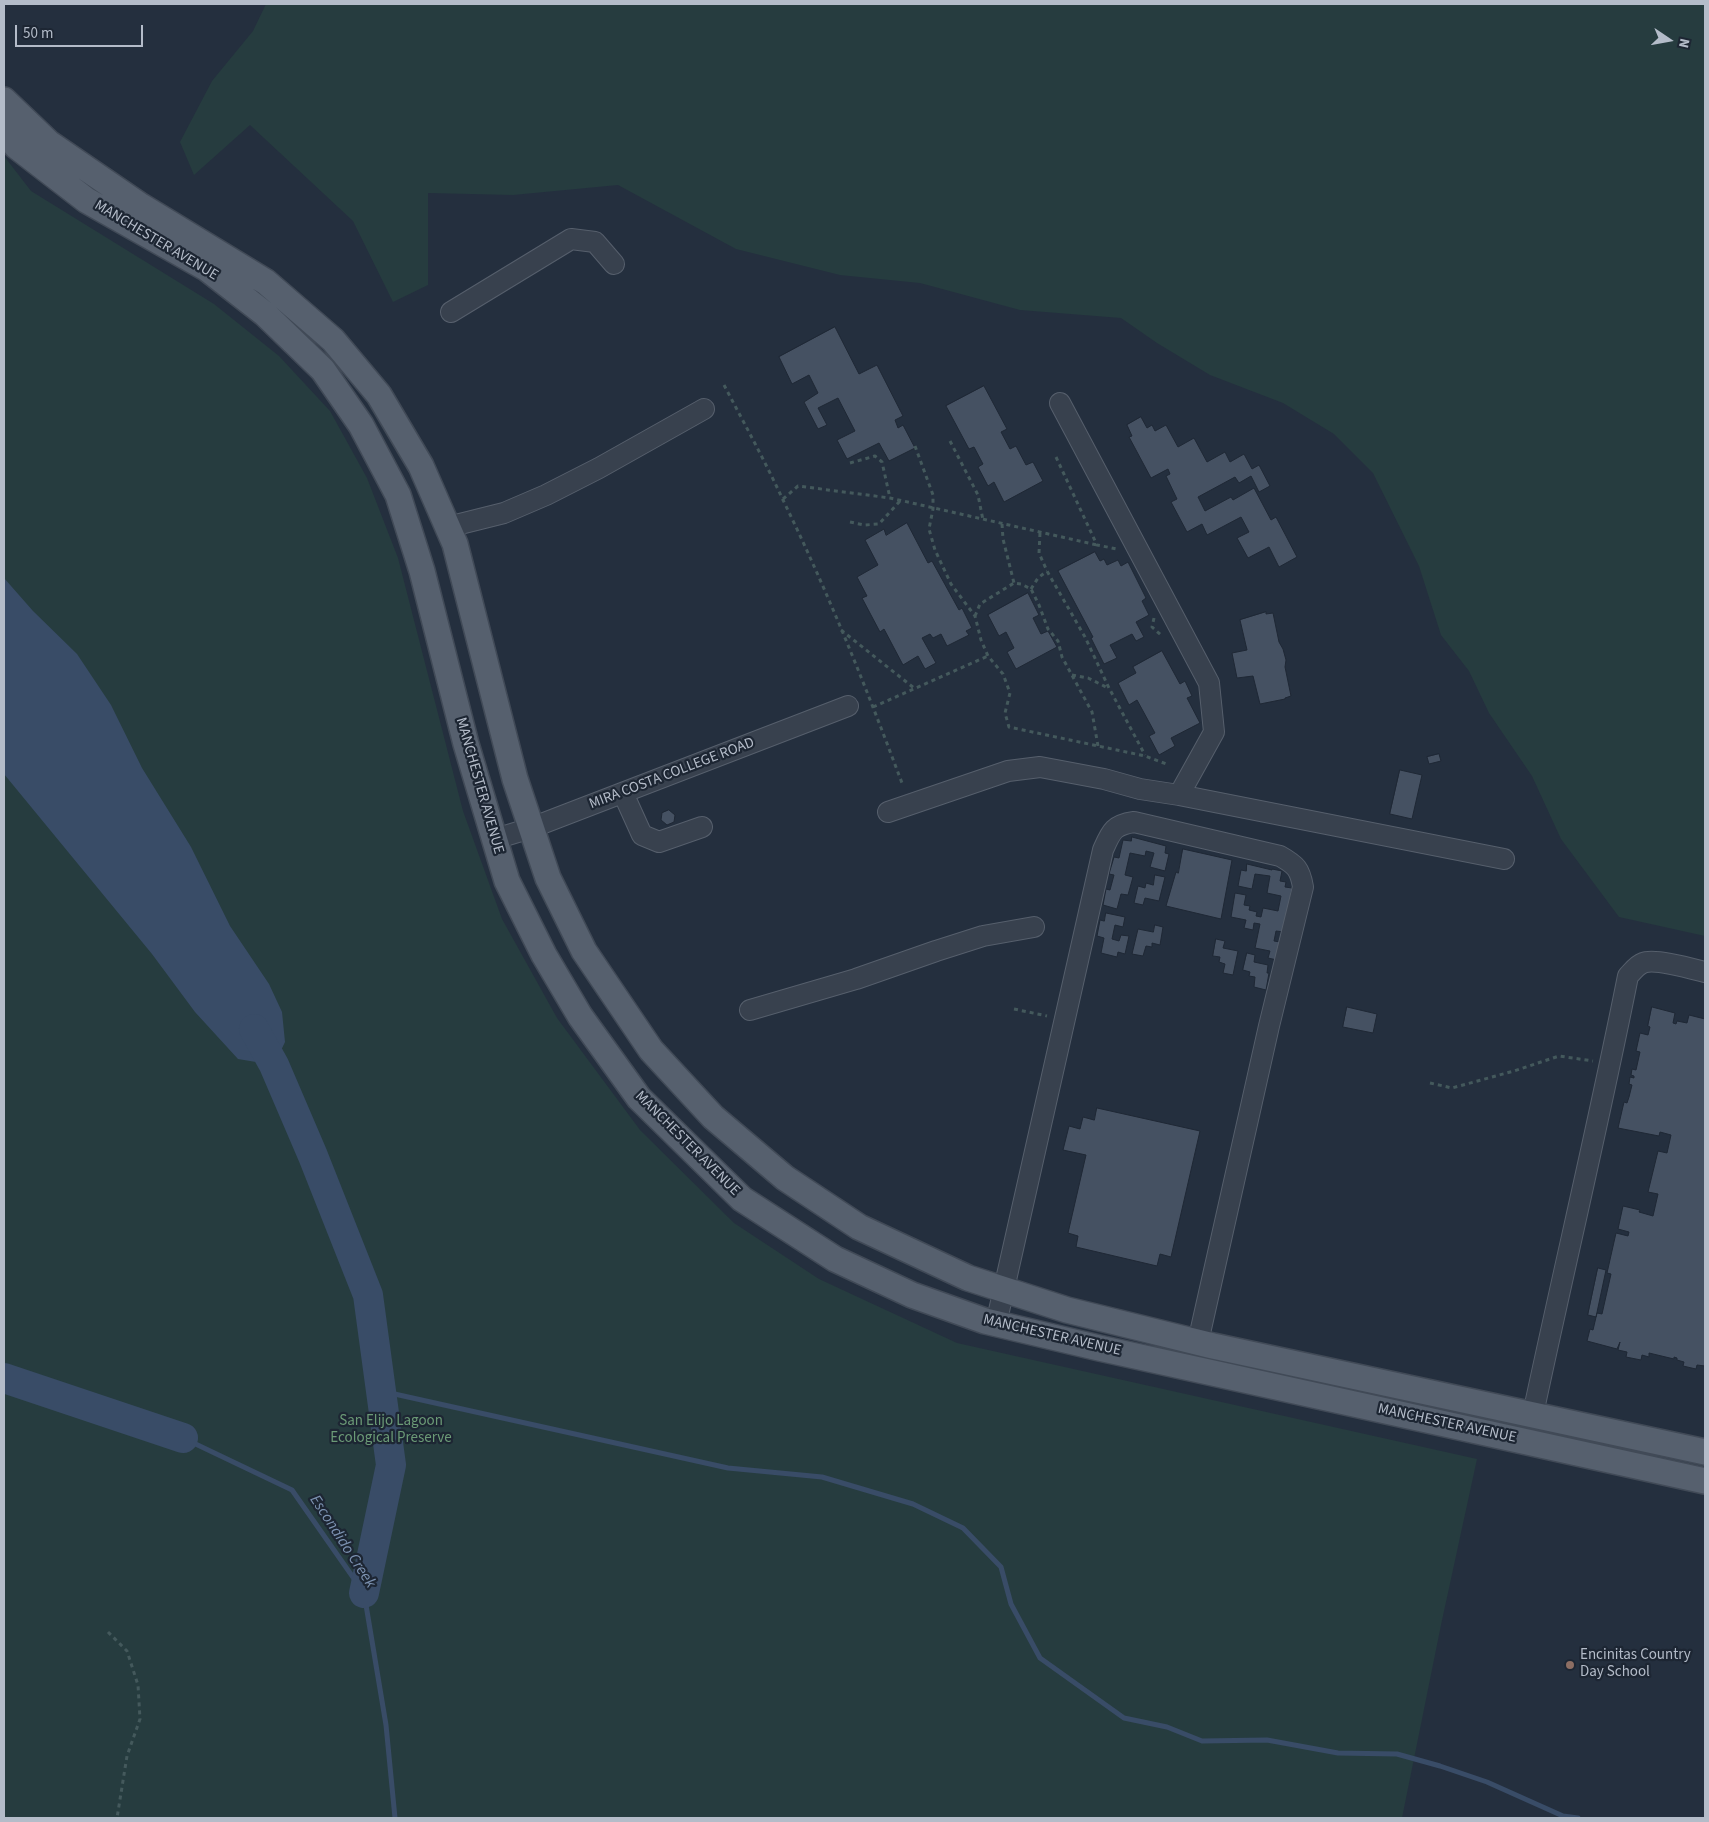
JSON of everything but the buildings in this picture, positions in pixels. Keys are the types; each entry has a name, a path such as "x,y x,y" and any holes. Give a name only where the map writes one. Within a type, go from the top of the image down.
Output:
{"main road":[{"name":"MANCHESTER AVENUE","path":"4,100 49,144 141,206 266,282 333,340 379,395 421,466 459,556 515,779 548,878 584,951 651,1050 713,1117 785,1178 859,1227 968,1278 1067,1310 1198,1342 1705,1452"},
{"name":"MANCHESTER AVENUE","path":"4,131 16,146 86,200 206,268 265,314 323,370 361,425 398,495 422,572 466,744 507,881 544,955 580,1016 639,1098 742,1199 835,1259 912,1295 996,1324 1705,1480"}],"street":[{"path":"451,312 572,239 595,242 614,264"},
{"path":"1060,403 1209,683 1214,732 1179,795"},
{"path":"448,527 504,513 546,495 600,468 704,409"},
{"name":"MIRA COSTA COLLEGE ROAD","path":"495,839 531,828 848,706"},
{"path":"888,812 1008,771 1040,767 1104,779 1140,789 1504,859"},
{"path":"622,793 642,835 659,842 702,827"},
{"path":"996,1324 1103,850 1110,832 1121,824 1134,822 1280,856 1293,863 1300,873 1303,887 1267,1035 1198,1342"},
{"path":"750,1010 856,979 983,936 1034,927"},
{"path":"1533,1414 1628,976 1641,964 1648,962 1705,972"}],"path":[{"path":"724,385 783,499 873,706 902,782"},
{"path":"950,441 978,495 983,520"},
{"path":"915,446 933,495 933,509 929,529 935,550 951,584 975,616 980,640 988,656 1003,674 1010,693 1005,712 1009,727 1145,756 1169,765"},
{"path":"850,463 875,456 882,462 890,498"},
{"path":"1056,457 1097,545"},
{"path":"783,499 798,486 890,498 1040,533 1115,548 1120,552"},
{"path":"850,522 864,525 879,524 900,501"},
{"path":"1002,524 1003,539 1014,583"},
{"path":"1040,533 1039,553 1047,571 1085,637 1109,688 1145,756"},
{"path":"1032,590 1038,578 1047,571"},
{"path":"975,616 980,604 1014,583 1032,590 1048,630 1058,641 1062,657 1092,712 1098,746"},
{"path":"1155,613 1152,627 1164,638"},
{"path":"841,630 914,688"},
{"path":"873,706 988,656"},
{"path":"1072,675 1088,678 1109,688"},
{"path":"1014,1009 1064,1020"},
{"path":"1430,1083 1452,1088 1559,1056 1610,1064"},
{"path":"108,1632 127,1652 138,1685 140,1720 127,1756 116,1818"}],"green space":[{"path":"266,4 1705,4 1705,936 1619,917 1561,839 1532,776 1489,713 1469,671 1441,635 1419,566 1373,473 1334,434 1283,403 1210,375 1157,343 1121,318 1020,310 920,283 840,275 736,249 618,185 513,195 428,193 428,285 393,302 353,221 250,125 194,175 180,142 212,81 253,31"},
{"name":"San Elijo Lagoon Ecological Preserve","path":"4,156 31,191 214,304 279,356 330,411 367,478 398,558 463,811 502,919 557,1018 640,1130 734,1223 819,1279 957,1343 1477,1459 1402,1818 4,1818"}],"water":[{"path":"4,578 33,611 77,654 111,705 142,768 191,847 230,926 269,984 282,1012 285,1042 274,1065 238,1059 195,1012 152,954 4,774"}],"waterway":[{"path":"254,1029 274,1065 313,1156 368,1295 391,1465 364,1593"},
{"path":"4,1378 183,1438"},
{"path":"381,1391 728,1468 822,1477 913,1504 963,1528 1001,1567 1011,1604 1040,1658 1124,1718 1167,1727 1202,1741 1267,1740 1338,1753 1397,1754 1487,1782 1563,1816 1578,1818"},
{"name":"Escondido Creek","path":"183,1438 292,1490 364,1593 386,1725 395,1818"}],"place":[{"name":"Encinitas Country Day School","path":"1570,1665"}]}
